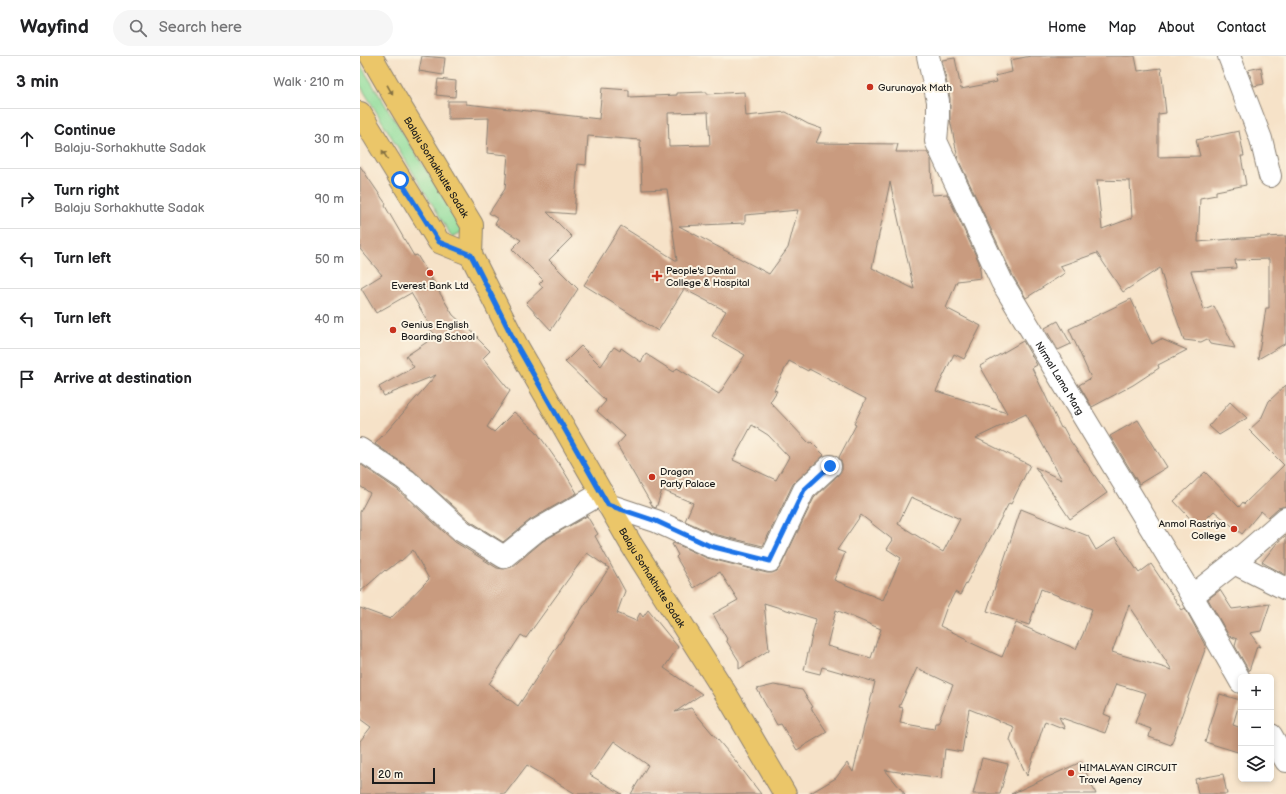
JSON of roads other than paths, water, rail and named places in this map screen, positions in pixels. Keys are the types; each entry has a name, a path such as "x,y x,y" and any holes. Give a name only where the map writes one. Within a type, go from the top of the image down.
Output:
{"main road":[{"name":"Balaju Sorhakhutte Sadak","path":"371,56 472,225 471,255 516,344 631,544 728,697 785,794"},
{"path":"360,113 439,242 471,255"}],"street":[{"name":"Nirmal Lama Marg","path":"928,56 938,101 936,141 1002,282 1192,596 1238,677"},
{"path":"1229,56 1261,139 1270,176"},
{"path":"360,448 406,480 462,531 504,557 536,531 605,499 710,546 770,561 804,490 830,466"},
{"path":"1192,596 1234,563 1286,518"},
{"path":"1234,563 1286,589"},
{"path":"1274,740 1286,761"}],"place":[{"name":"Gurunayak Math","path":"870,87"},
{"name":"Everest Bank Ltd","path":"430,273"},
{"name":"People's Dental College & Hospital","path":"657,276"},
{"name":"Genius English Boarding School","path":"393,330"},
{"name":"Dragon Party Palace","path":"652,477"},
{"name":"Anmol Rastriya College","path":"1234,529"},
{"name":"HIMALAYAN CIRCUIT Travel Agency","path":"1071,773"}]}
